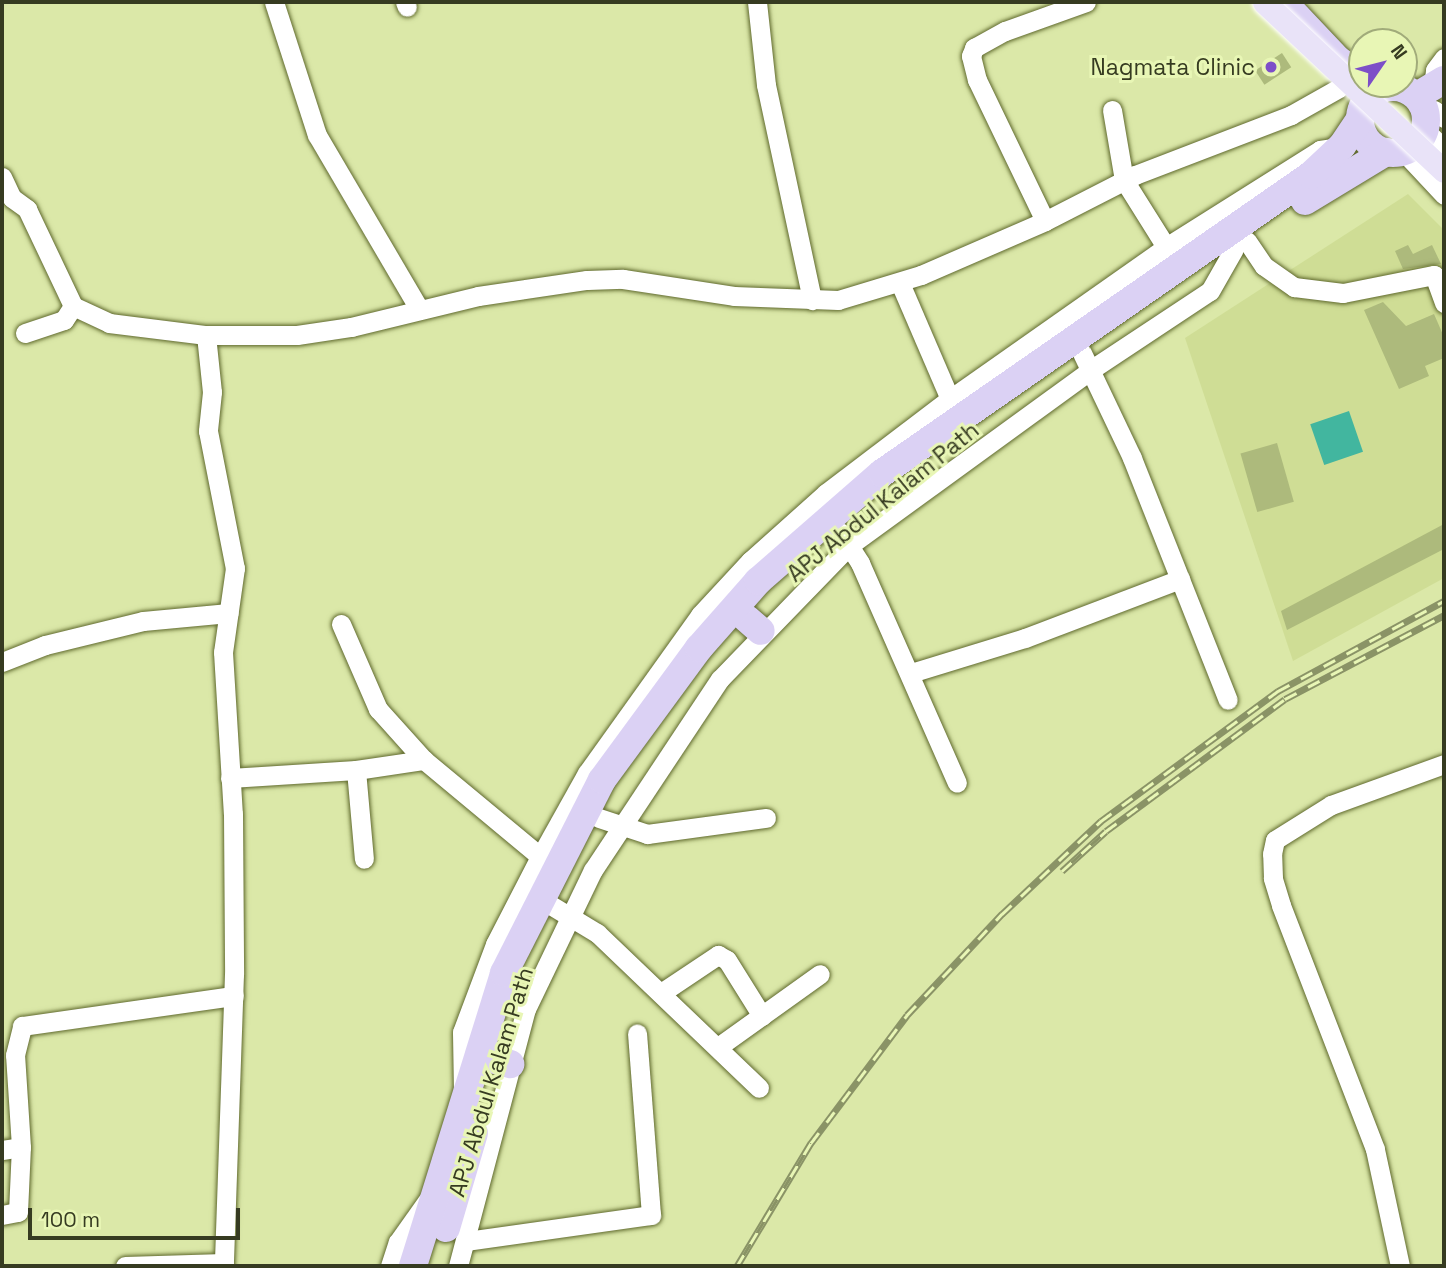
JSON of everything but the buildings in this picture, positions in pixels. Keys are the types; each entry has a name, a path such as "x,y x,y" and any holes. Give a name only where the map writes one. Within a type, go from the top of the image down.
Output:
{"highway":[{"path":"1254,2 1348,74"},
{"path":"1283,2 1348,70"},
{"path":"1362,98 1360,117 1363,135 1394,151 1418,141 1434,110 1417,98"},
{"name":"APJ Abdul Kalam Path","path":"432,1266 441,1200 464,1102 504,972 556,906 610,823 685,689 754,625 839,520 956,408 1091,315 1281,197 1342,146 1360,117"},
{"name":"APJ Abdul Kalam Path","path":"413,1266 502,1062 513,998 556,906 547,862 655,701 758,581 839,520 1087,361 1240,245 1345,174 1394,151"}],"main road":[{"path":"1264,2 1444,171"}],"street":[{"path":"274,2 317,135 419,309"},
{"path":"757,2 766,85 812,300"},
{"path":"1045,221 977,80 971,56 974,48 1005,31 1086,2"},
{"path":"1434,110 1435,70 1444,58"},
{"path":"2,179 12,198 27,209 73,306 109,323 206,335 297,335 351,327 419,309 587,279 623,279 734,296 838,300 900,283 1045,221 1124,180 1348,91"},
{"path":"1112,110 1124,180 1167,247"},
{"path":"1091,315 1167,247 1320,150 1342,146"},
{"path":"1394,151 1444,195"},
{"path":"1240,245 1264,266 1294,286 1343,293 1434,275 1444,303"},
{"path":"900,283 956,408"},
{"path":"24,333 64,320 73,306"},
{"path":"125,1266 224,1264 233,996 230,778 223,652 235,568 208,431 212,392 206,335"},
{"path":"1087,361 1180,579 1228,700"},
{"path":"839,520 911,673 957,783"},
{"path":"911,673 1025,638 1180,579"},
{"path":"2,662 46,645 144,621 229,613"},
{"path":"341,624 378,709 424,760 547,862 495,944 462,1032 464,1102"},
{"path":"230,778 356,770 424,760"},
{"path":"1400,1266 1375,1149 1281,905 1273,878 1272,854 1275,840 1331,805 1444,764"},
{"path":"356,770 364,859"},
{"path":"610,823 647,834 766,818"},
{"path":"556,906 662,993 759,1088"},
{"path":"662,993 719,955 727,960 762,1016"},
{"path":"718,1047 820,974"},
{"path":"2,1215 18,1212 8,1054 22,1026 43,1019 233,996"},
{"path":"466,1241 651,1215 637,1034"},
{"path":"458,1266 466,1241 502,1062"},
{"path":"390,1266 398,1242 441,1200"}],"shaded area":[{"path":"1408,194 1444,230 1444,578 1293,661 1185,338"}],"water":[{"path":"1349,411 1363,452 1324,465 1310,424"}],"railway":[{"path":"737,1266 811,1143 907,1015 1002,914 1101,821 1278,691 1444,601"},
{"path":"1062,871 1106,831 1285,699 1444,615"}],"place":[{"name":"Nagmata Clinic","path":"1271,67"}]}
